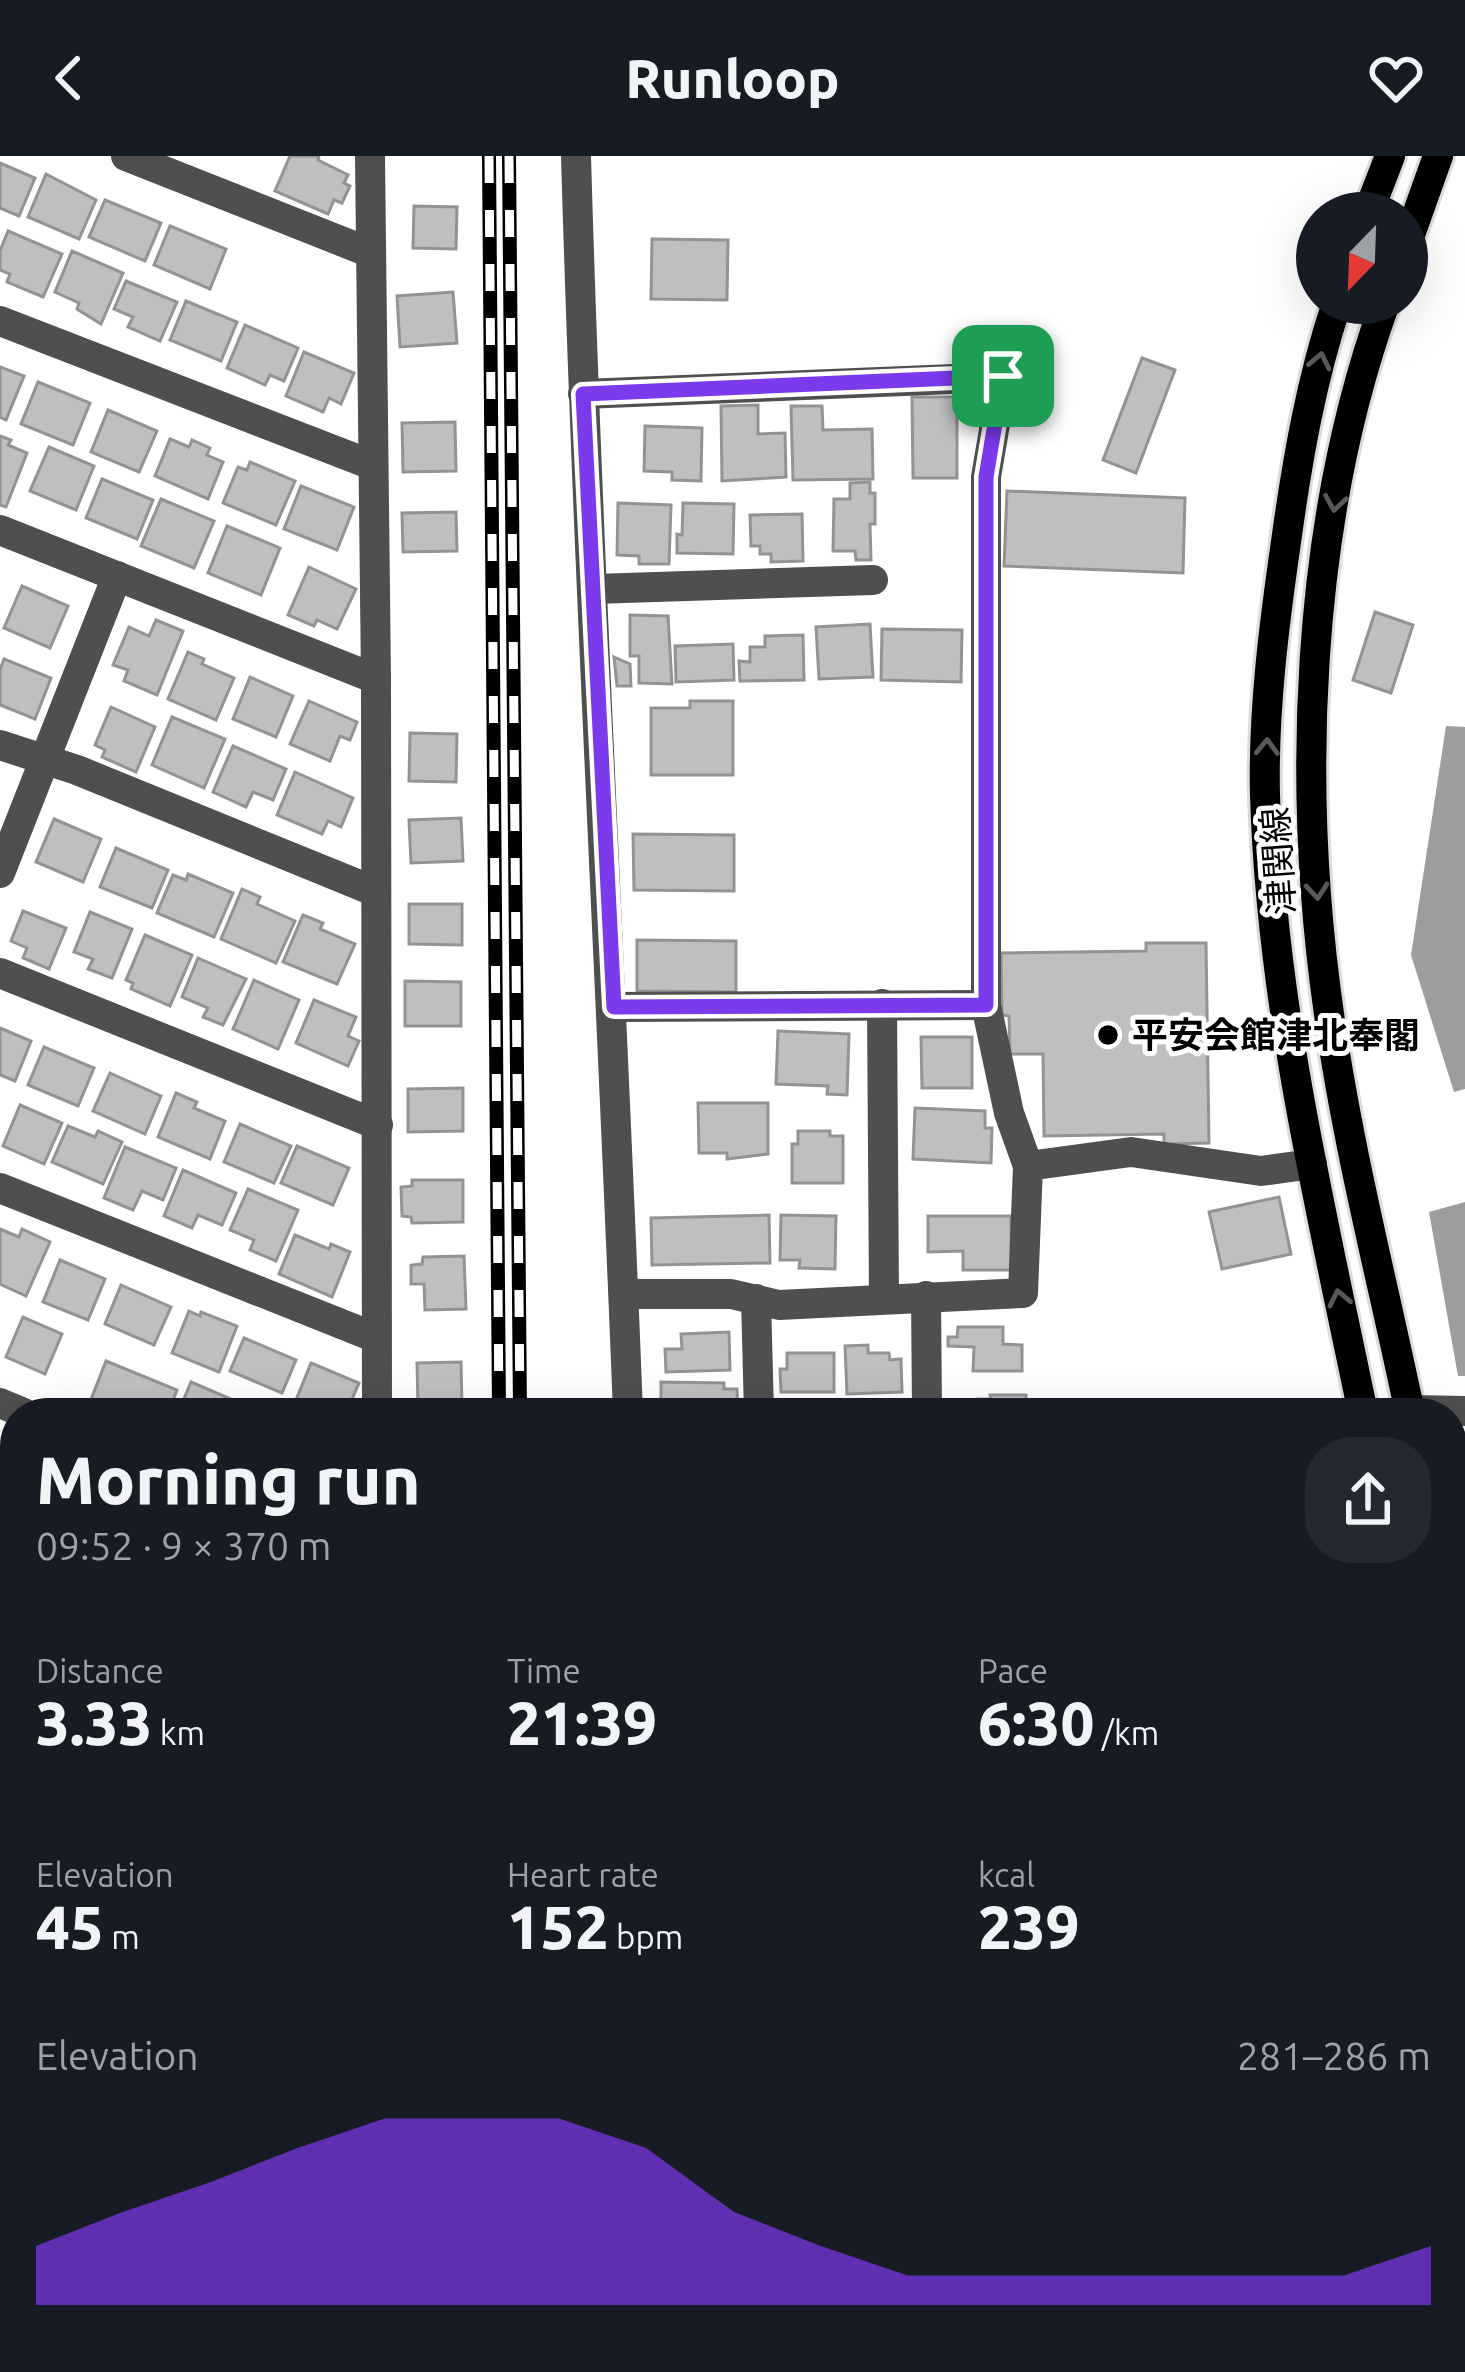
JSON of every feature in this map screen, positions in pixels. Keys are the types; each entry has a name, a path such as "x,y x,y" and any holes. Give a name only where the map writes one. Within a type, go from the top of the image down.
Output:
{"main road":[{"path":"1376,192 1390,156"},
{"path":"1425,192 1438,156"},
{"name":"津関線","path":"1330,324 1294,484 1268,710 1269,874 1286,1025 1360,1398"},
{"name":"津関線","path":"1378,324 1337,492 1320,607 1312,805 1330,1022 1407,1398"}],"street":[{"path":"126,156 371,253"},
{"path":"370,156 376,1398"},
{"path":"576,156 627,1398"},
{"path":"0,321 373,465"},
{"path":"583,394 1003,376 986,477 986,1005 1009,1113 1028,1166 1023,1293 779,1305 731,1294 624,1294"},
{"path":"0,530 376,679"},
{"path":"0,873 117,576"},
{"path":"594,589 873,580"},
{"path":"0,745 374,891"},
{"path":"0,973 378,1125"},
{"path":"882,1004 884,1299"},
{"path":"614,1007 986,1005"},
{"path":"1028,1166 1131,1152 1262,1171 1312,1164"},
{"path":"0,1188 374,1337"},
{"path":"926,1296 927,1398"},
{"path":"756,1299 759,1398"}],"shaded area":[{"path":"1446,726 1465,727 1465,1089 1454,1092 1411,955"},
{"path":"1465,1202 1465,1376 1458,1376 1429,1212"}],"building":[{"path":"290,156 319,156 318,160 348,175 344,183 350,186 342,203 334,200 328,214 275,191"},
{"path":"0,163 35,178 19,216 0,208"},
{"path":"46,174 96,200 79,239 28,217"},
{"path":"105,200 161,223 145,261 89,237"},
{"path":"414,206 457,207 456,249 413,248"},
{"path":"170,226 226,249 210,289 154,265"},
{"path":"8,231 62,254 43,297 7,282 10,274 0,270 0,251"},
{"path":"652,239 728,240 727,300 651,299"},
{"path":"72,251 123,273 101,324 77,309 79,303 55,292"},
{"path":"126,281 177,302 160,341 128,327 133,317 114,309"},
{"path":"453,292 457,343 400,347 397,296"},
{"path":"186,301 237,322 221,361 170,340"},
{"path":"245,325 298,348 284,381 270,375 265,385 227,368"},
{"path":"304,352 354,373 341,404 329,398 323,412 286,396"},
{"path":"1142,358 1175,370 1136,473 1103,460"},
{"path":"0,367 24,376 6,420 0,417"},
{"path":"38,382 90,403 73,445 21,424"},
{"path":"912,397 957,397 957,478 913,478"},
{"path":"758,405 758,434 785,433 786,477 722,481 721,406"},
{"path":"791,406 822,406 823,430 872,429 873,479 793,480"},
{"path":"108,410 157,431 139,472 91,452"},
{"path":"455,422 456,471 403,472 402,423"},
{"path":"645,426 702,428 701,481 672,480 672,472 644,471"},
{"path":"0,436 27,453 6,507 0,505"},
{"path":"170,439 189,447 192,440 210,448 207,455 223,462 208,499 155,476"},
{"path":"49,447 94,466 76,510 30,491"},
{"path":"250,462 295,481 276,525 223,503 238,467 247,470"},
{"path":"102,479 153,500 137,539 86,518"},
{"path":"870,482 870,493 875,493 871,560 856,560 855,551 833,551 834,499 850,499 850,483"},
{"path":"301,486 354,507 337,550 284,529"},
{"path":"1007,491 1185,498 1183,573 1004,566"},
{"path":"161,499 214,521 194,568 141,546"},
{"path":"618,503 671,505 669,564 639,564 639,556 617,555"},
{"path":"683,503 734,504 733,554 677,553"},
{"path":"456,512 457,551 403,552 402,513"},
{"path":"802,514 803,561 771,562 771,554 760,554 760,546 751,546 750,515"},
{"path":"227,526 280,548 261,595 208,573"},
{"path":"309,567 356,589 337,629 288,615"},
{"path":"22,586 68,606 50,648 4,628"},
{"path":"1375,612 1413,625 1391,693 1353,680"},
{"path":"630,615 668,616 672,684 639,683 639,656 630,656"},
{"path":"156,620 183,631 157,695 124,681 128,670 113,665 129,627 149,636"},
{"path":"870,624 873,677 819,679 816,627"},
{"path":"882,629 962,630 961,682 881,680"},
{"path":"803,635 804,680 740,681 739,661 750,662 750,647 765,647 765,636"},
{"path":"733,644 734,680 676,682 675,646"},
{"path":"188,652 234,678 216,720 168,699"},
{"path":"614,657 630,664 631,686 617,686"},
{"path":"4,659 51,678 35,719 0,705"},
{"path":"250,677 293,696 276,737 233,719"},
{"path":"309,701 357,722 350,740 340,736 330,761 290,744"},
{"path":"690,701 733,701 733,775 651,775 651,708 690,708"},
{"path":"111,707 155,727 136,772 102,757 105,750 95,745"},
{"path":"172,717 225,739 204,788 152,765"},
{"path":"410,733 457,734 456,782 409,781"},
{"path":"233,746 286,769 273,800 253,792 246,807 213,792"},
{"path":"295,772 353,798 341,827 328,821 322,834 277,815"},
{"path":"461,818 463,861 411,863 409,820"},
{"path":"54,819 101,839 83,882 36,862"},
{"path":"633,834 734,835 734,891 634,890"},
{"path":"116,848 168,870 152,908 100,887"},
{"path":"188,874 233,893 214,937 157,913 173,875 186,880"},
{"path":"242,889 260,897 257,904 295,921 276,963 221,939"},
{"path":"409,904 462,904 462,945 409,944"},
{"path":"23,911 66,928 49,969 23,958 27,948 11,941"},
{"path":"90,912 132,929 112,978 88,969 93,959 74,952"},
{"path":"303,915 323,923 320,929 355,944 337,984 283,962"},
{"path":"145,935 192,955 170,1006 131,989 133,983 126,980"},
{"path":"637,940 736,941 736,992 637,991"},
{"name":"平安会館津北奉閣","path":"1146,943 1206,943 1209,1143 1164,1144 1164,1134 1044,1136 1043,1054 1010,1054 1009,1016 1002,1015 1001,953 1146,951"},
{"path":"198,958 246,979 223,1025 203,1017 208,1008 182,997"},
{"path":"254,980 299,1000 278,1049 233,1029"},
{"path":"405,981 461,982 461,1026 405,1026"},
{"path":"314,1000 356,1017 348,1036 359,1041 348,1066 296,1043"},
{"path":"0,1028 31,1041 15,1081 0,1075"},
{"path":"778,1031 849,1034 847,1095 827,1094 828,1086 776,1084"},
{"path":"921,1037 972,1037 972,1088 922,1088"},
{"path":"44,1047 94,1068 78,1106 28,1085"},
{"path":"110,1073 161,1096 145,1134 93,1111"},
{"path":"463,1088 463,1131 408,1132 408,1089"},
{"path":"176,1093 197,1102 194,1108 225,1121 210,1159 158,1137"},
{"path":"698,1103 768,1103 768,1154 727,1159 727,1153 699,1153"},
{"path":"20,1105 62,1123 44,1164 3,1146"},
{"path":"915,1108 985,1111 985,1128 992,1128 991,1163 913,1159"},
{"path":"240,1124 291,1146 274,1183 224,1162"},
{"path":"68,1126 95,1137 98,1131 122,1142 103,1184 52,1162"},
{"path":"798,1131 843,1136 843,1183 792,1183 792,1144 798,1144"},
{"path":"297,1146 349,1168 333,1205 281,1183"},
{"path":"125,1147 176,1168 163,1200 142,1191 133,1210 104,1198"},
{"path":"183,1170 236,1193 222,1225 198,1215 192,1228 164,1216"},
{"path":"412,1180 463,1180 463,1222 412,1223 411,1217 402,1216 401,1187 412,1186"},
{"path":"248,1189 298,1210 276,1261 250,1250 254,1240 230,1230"},
{"path":"1279,1197 1291,1254 1222,1269 1209,1212"},
{"path":"769,1215 770,1263 652,1265 651,1218"},
{"path":"781,1215 836,1216 835,1269 799,1268 800,1260 780,1260"},
{"path":"928,1216 1011,1216 1011,1270 963,1270 963,1251 928,1252"},
{"path":"0,1229 19,1237 22,1229 50,1242 26,1296 0,1284"},
{"path":"295,1235 350,1252 332,1297 279,1274"},
{"path":"464,1256 466,1309 425,1310 424,1284 411,1284 411,1265 422,1264 423,1257"},
{"path":"60,1260 105,1279 88,1320 43,1302"},
{"path":"121,1285 171,1307 154,1345 105,1324"},
{"path":"189,1311 237,1326 219,1372 172,1353"},
{"path":"23,1317 62,1334 45,1374 6,1357"},
{"path":"958,1327 1003,1327 1003,1344 1022,1345 1022,1371 973,1371 974,1347 948,1346 948,1337 957,1337"},
{"path":"729,1332 730,1370 666,1372 665,1349 682,1349 681,1334"},
{"path":"244,1338 296,1360 282,1393 230,1371"},
{"path":"868,1345 868,1353 889,1353 890,1360 901,1359 902,1392 847,1394 845,1346"},
{"path":"787,1353 834,1353 834,1392 781,1392 780,1369 787,1369"},
{"path":"106,1361 177,1390 174,1398 92,1398"},
{"path":"461,1362 462,1398 418,1398 417,1363"},
{"path":"311,1363 359,1383 352,1398 297,1398"},
{"path":"191,1382 229,1398 184,1398"},
{"path":"661,1382 724,1383 724,1389 737,1389 737,1398 661,1398"},
{"path":"990,1395 1026,1395 1026,1398"}],"railway":[{"path":"489,156 499,1398"},
{"path":"509,156 520,1398"}],"place":[{"name":"平安会館津北奉閣","path":"1108,1035"}],"route":[{"path":"1003,376 986,477 986,1005 614,1007 583,394 1003,376"}]}
